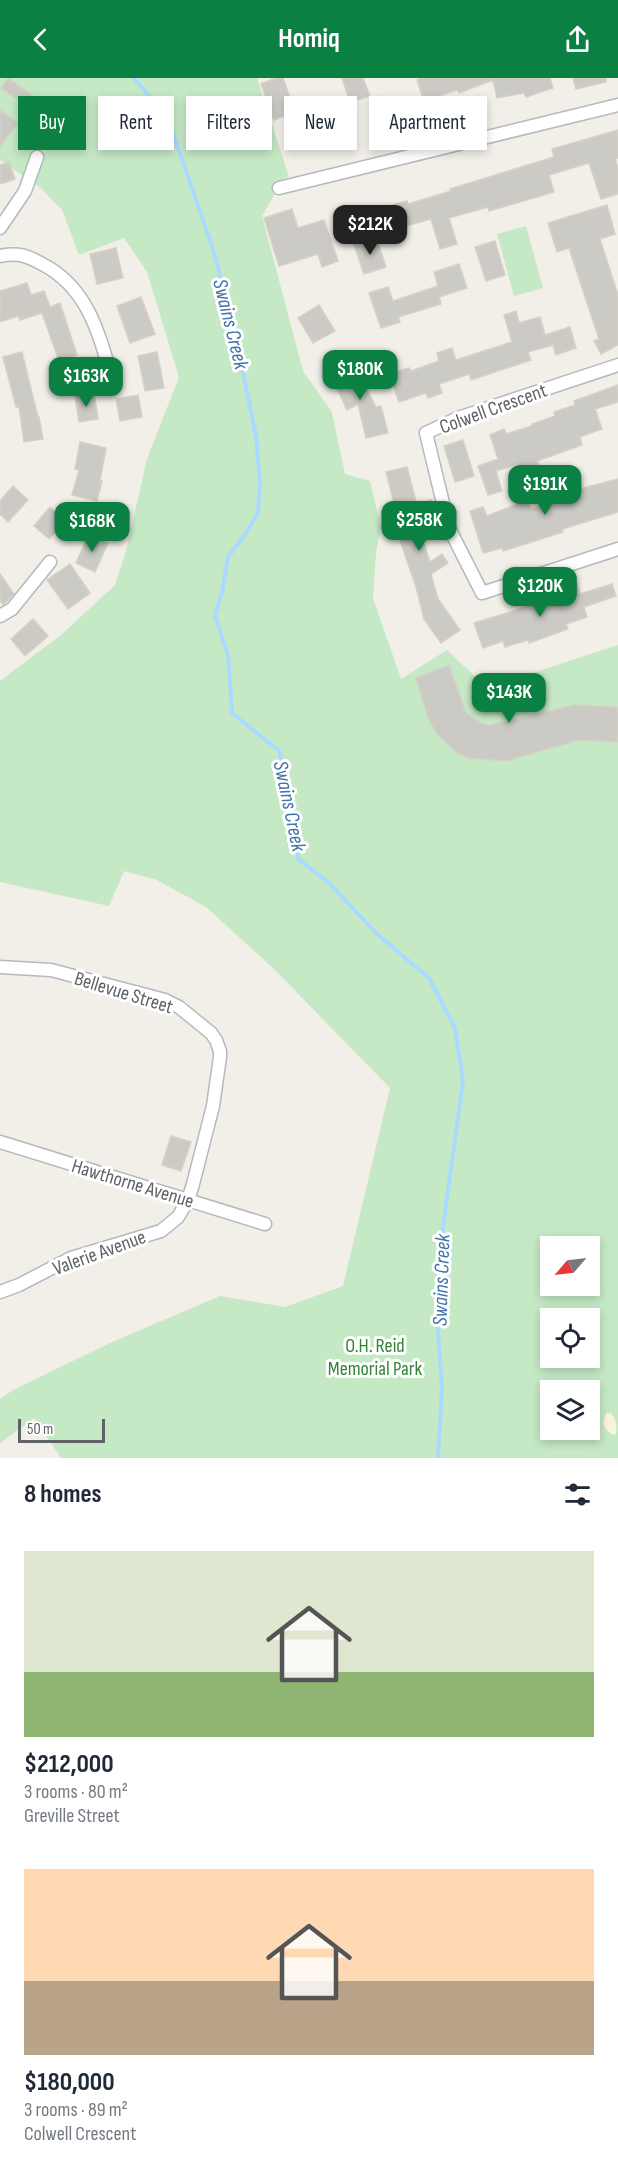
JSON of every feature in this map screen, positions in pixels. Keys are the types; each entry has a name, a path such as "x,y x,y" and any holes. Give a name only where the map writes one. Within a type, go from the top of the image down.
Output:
{"street":[{"path":"279,188 618,105"},
{"path":"0,228 26,191 38,157"},
{"path":"0,256 15,253 34,260 51,268 75,290 89,311 99,333 108,365"},
{"name":"Colwell Crescent","path":"618,365 458,418 426,433 449,528 482,592 618,549"},
{"path":"0,616 12,609 50,562"},
{"name":"Bellevue Street","path":"0,967 51,970 165,1000 179,1006 212,1033 219,1046 220,1058 210,1118 188,1200"},
{"name":"Hawthorne Avenue","path":"0,1142 266,1224"},
{"name":"Valerie Avenue","path":"0,1292 19,1285 71,1258 161,1231 178,1217 188,1200"}],"green space":[{"name":"O.H. Reid Memorial Park","path":"0,78 257,78 263,96 186,96 186,150 272,150 272,124 289,177 283,179 262,216 303,371 332,412 345,474 370,481 381,527 376,553 373,598 401,679 447,650 487,688 618,645 618,1458 61,1458 34,1418 0,1443 0,1399 13,1390 110,1343 220,1296 285,1307 343,1286 390,1088 274,969 206,907 157,880 124,871 109,906 0,882 0,681 61,635 115,585 126,551 147,459 179,377 147,272 124,238 79,255 62,210 42,189 0,160"},
{"path":"526,226 543,288 514,296 497,234"}],"sand":[{"path":"607,1413 613,1415 615,1435 605,1427 604,1420"}],"building":[{"path":"8,78 32,95 18,96 18,100 1,88"},
{"path":"276,78 283,78 289,96 284,96 284,116 274,120 272,96 265,96 261,84"},
{"path":"342,78 363,78 370,96 357,100 357,96 348,96"},
{"path":"422,78 550,78 553,88 526,97 524,93 497,98 493,80 459,93 457,90 439,96 422,96 417,80"},
{"path":"573,78 606,78 606,82 576,89"},
{"path":"0,110 18,123 0,147"},
{"path":"618,130 618,158 615,159 618,168 618,194 601,199 589,163 549,175 554,192 489,211 488,207 449,218 457,244 440,249 431,219 392,230 385,207 407,201 408,204 554,157 552,149"},
{"path":"9,162 15,179 0,184 0,165"},
{"path":"607,205 615,234 600,239 618,295 618,345 601,354 594,341 599,339 569,248 557,252 548,223"},
{"path":"292,209 298,228 324,220 338,261 322,267 318,254 279,266 264,218"},
{"path":"376,237 386,267 364,274 354,245"},
{"path":"495,241 505,275 486,281 475,247"},
{"path":"116,248 123,278 97,284 90,254"},
{"path":"459,264 467,288 439,297 441,304 398,317 400,322 381,328 369,293 388,287 393,301 438,286 434,272"},
{"path":"27,283 31,295 44,291 50,307 60,303 77,355 59,361 42,313 20,320 18,316 0,322 0,291"},
{"path":"141,297 155,334 130,343 117,306"},
{"path":"319,305 335,331 313,343 298,318"},
{"path":"516,311 519,323 540,317 545,335 570,327 576,348 556,355 553,345 528,352 531,360 471,380 469,374 439,384 442,393 428,398 426,393 399,402 389,374 409,368 411,371 439,361 437,353 452,348 456,360 512,342 504,315"},
{"path":"22,352 43,439 24,442 19,406 16,407 3,357"},
{"path":"157,352 164,388 145,391 138,356"},
{"path":"354,364 376,407 381,406 388,433 366,438 358,404 347,410 331,376"},
{"path":"618,385 618,402 595,409 602,429 580,437 582,445 537,461 539,466 521,472 518,464 496,471 502,491 488,495 478,466 498,459 490,435 504,429 506,434 532,426 532,424 555,416 554,412 575,405 574,401"},
{"path":"94,393 98,419 79,422 75,396"},
{"path":"138,395 142,417 120,421 116,399"},
{"path":"463,440 474,476 455,482 444,446"},
{"path":"80,442 106,448 97,501 72,495 79,470 75,469"},
{"path":"407,467 417,505 431,500 436,514 420,520 425,534 421,536 430,562 442,554 448,563 431,574 438,599 460,630 441,643 424,619 416,587 392,517 397,515 386,472"},
{"path":"618,479 618,512 562,529 563,532 503,551 502,548 483,553 470,511 483,507 487,516 528,500 531,509 555,502 550,488 569,481 572,491"},
{"path":"13,486 28,500 8,522 0,514 0,501"},
{"path":"50,507 65,521 49,539 34,526"},
{"path":"89,534 108,543 95,572 76,563"},
{"path":"70,564 90,593 68,609 47,580"},
{"path":"0,574 14,594 3,605 0,600"},
{"path":"577,584 580,594 612,584 616,596 584,607 587,617 566,624 568,629 529,643 528,640 505,647 503,641 483,648 474,623 533,603 536,611 564,601 560,589"},
{"path":"33,619 48,636 25,656 11,639"},
{"path":"449,665 466,713 483,724 490,725 575,705 618,707 618,742 579,740 506,761 469,758 456,752 436,733 427,715 416,678"},
{"path":"171,1136 191,1142 181,1171 162,1165"}],"waterway":[{"name":"Swains Creek","path":"134,78 168,119 212,246 232,318 256,436 260,484 258,512 247,532 228,557 223,588 215,615 228,655 232,713 279,751 296,835 298,859 328,882 376,933 429,978 455,1028 463,1081 439,1257 437,1318 442,1387 438,1458"}]}
